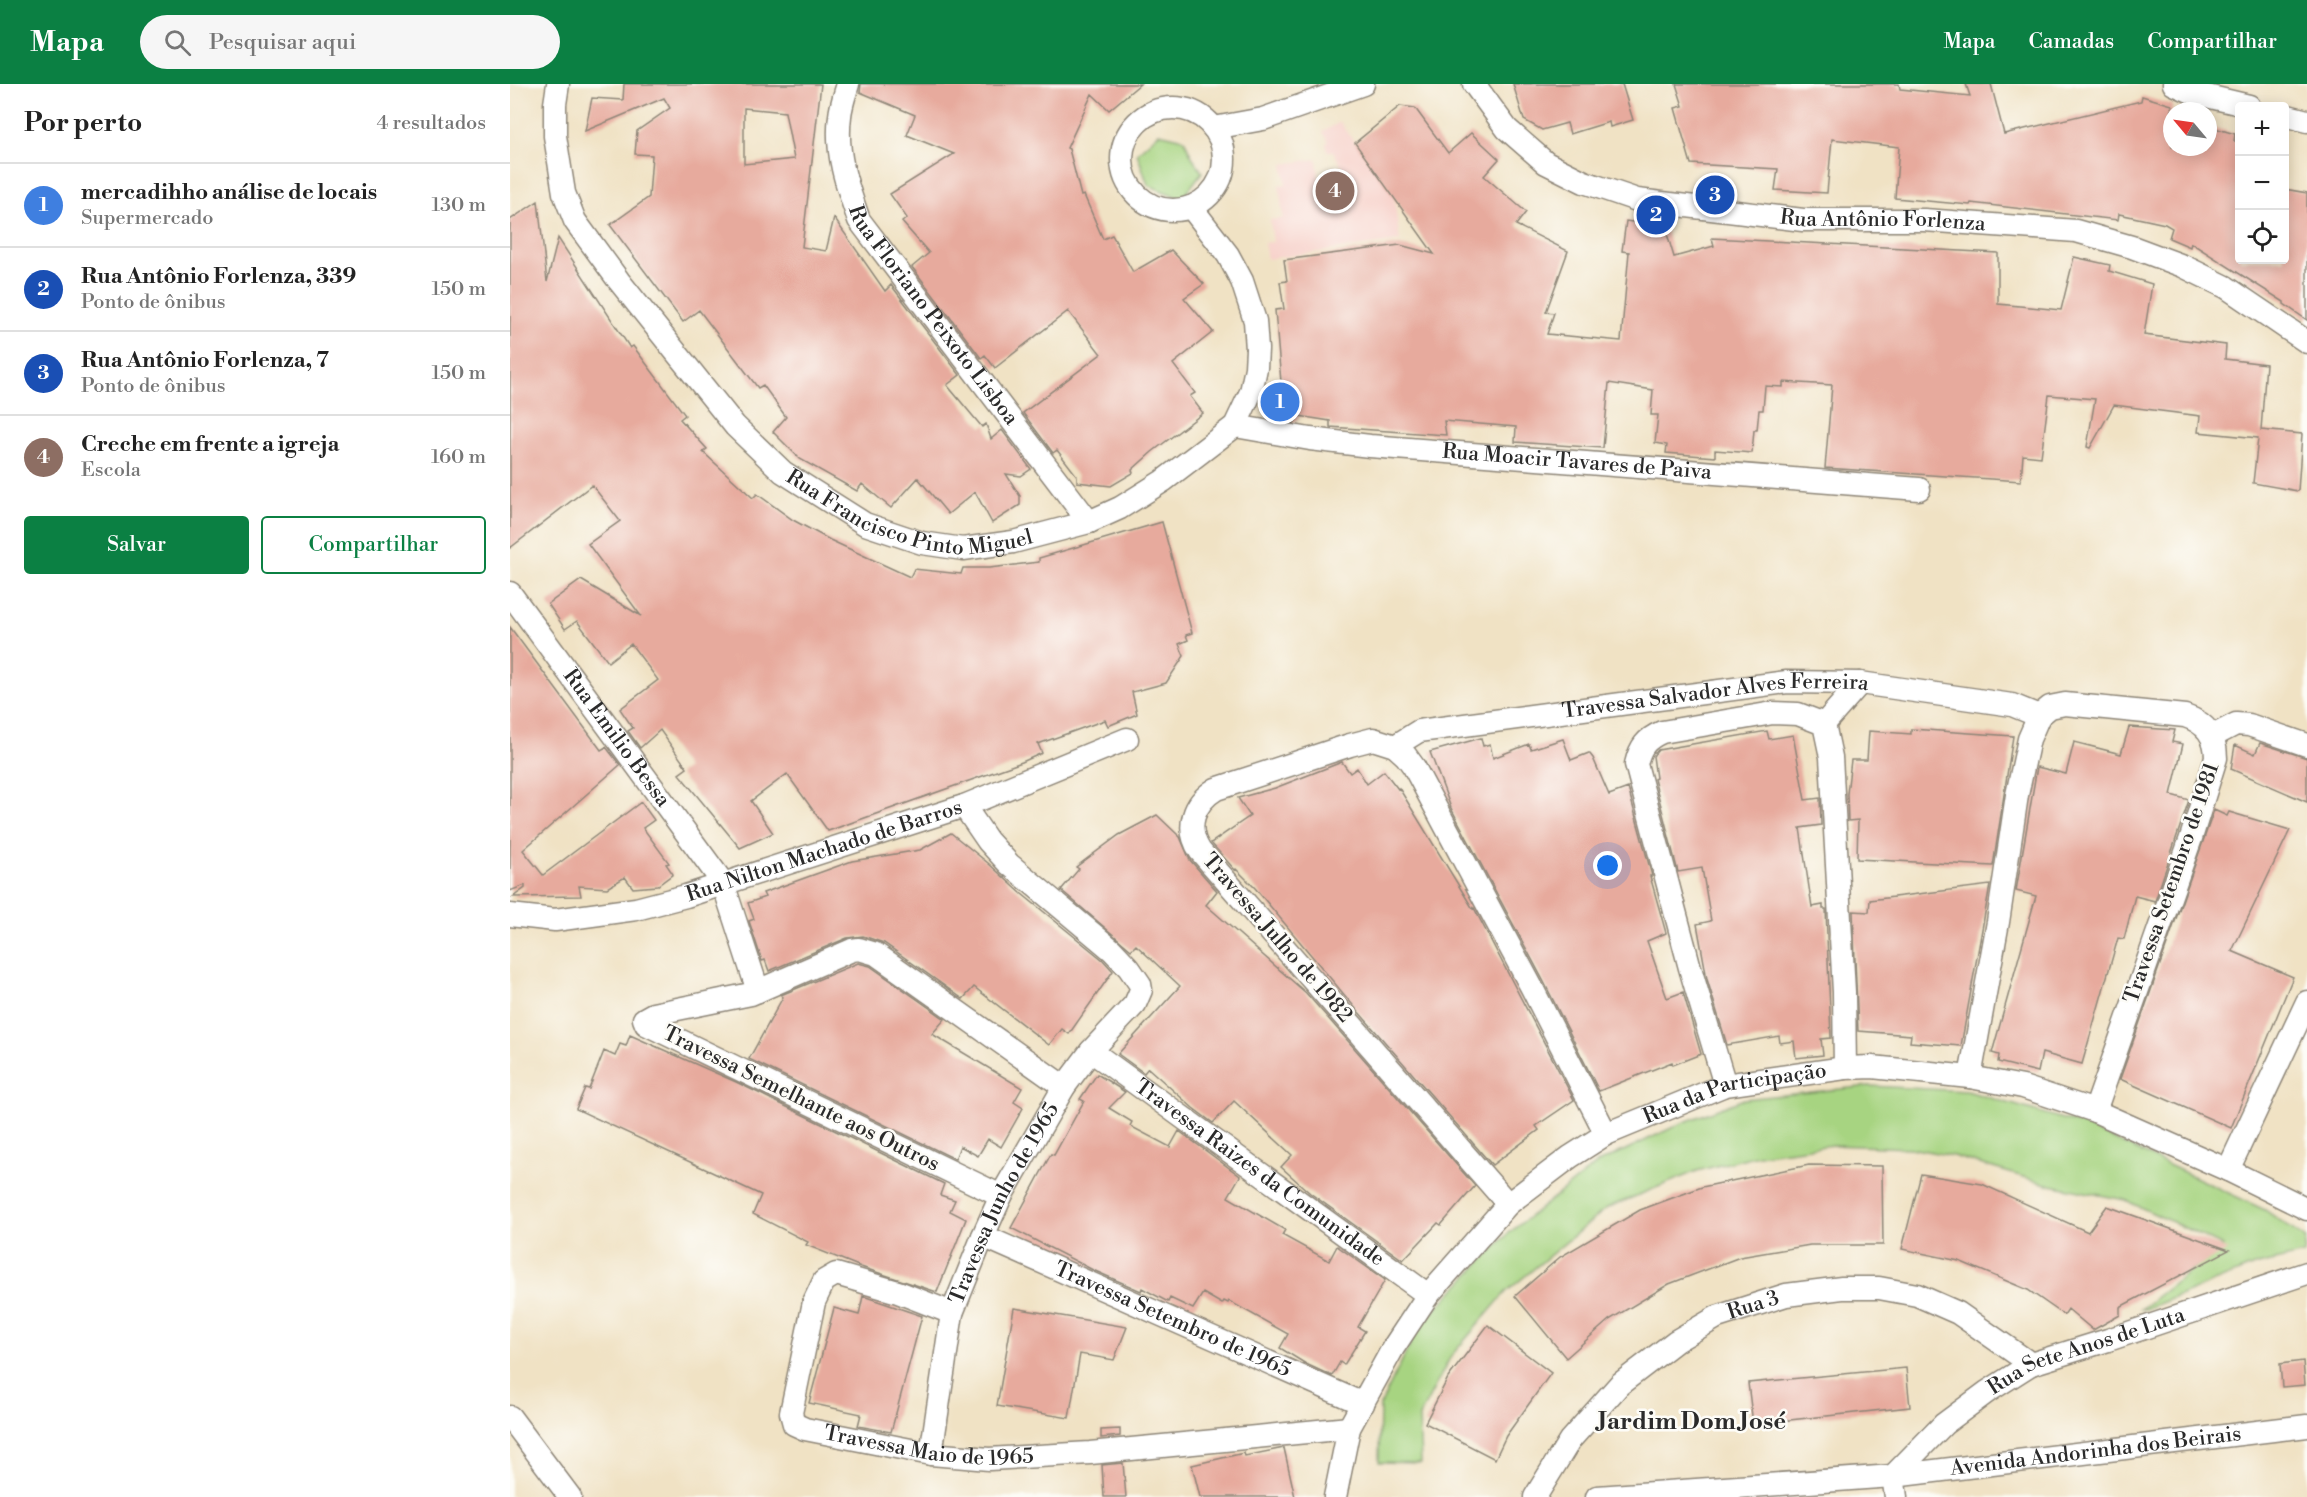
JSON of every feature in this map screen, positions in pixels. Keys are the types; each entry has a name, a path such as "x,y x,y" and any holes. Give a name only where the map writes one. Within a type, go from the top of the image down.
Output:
{"street":[{"name":"Rua Francisco Pinto Miguel","path":"558,84 555,104 555,136 564,193 575,221 619,281 735,426 783,472 865,524 922,543 963,549 1013,542 1089,522 1120,508 1163,481 1235,426 1251,393 1256,368 1255,321 1242,281 1228,255 1191,207"},
{"name":"Rua Floriano Peixoto Lisboa","path":"848,84 840,115 840,150 844,180 859,220 1089,522"},
{"path":"1214,128 1263,119 1363,84"},
{"name":"Rua Antônio Forlenza","path":"1474,84 1507,129 1546,163 1584,182 1637,200 1803,220 1924,220 2076,231 2132,247 2183,266 2226,287 2307,342"},
{"path":"2184,88 2224,84"},
{"path":"2184,88 2235,102"},
{"path":"1169,108 1194,113 1214,128 1222,142 1225,158 1222,174 1215,188 1205,200 1191,207 1174,210 1157,208 1142,200 1130,186 1123,170 1122,153 1128,137 1138,122 1152,113 1169,108"},
{"path":"2289,116 2307,121"},
{"name":"Rua Moacir Tavares de Paiva","path":"1235,426 1310,439 1370,446 1919,489"},
{"name":"Rua Emilio Bessa","path":"510,593 723,884 758,991"},
{"name":"Travessa Salvador Alves Ferreira","path":"1395,746 1419,731 1787,682 1860,683 2012,705 2038,716"},
{"path":"1824,724 1860,683"},
{"name":"Travessa Setembro de 1981","path":"2038,716 2050,707 2065,704 2184,716 2195,719 2206,728 2213,736 2216,745 2216,758 2211,778 2095,1111"},
{"name":"Travessa Salvador Alves Ferreira","path":"1725,1085 1636,764 1638,755 1649,738 1662,732 1773,713 1798,714 1824,724 1831,757 1844,992 1845,1068"},
{"path":"1970,1077 2025,754 2038,716"},
{"path":"2213,736 2236,724 2249,725 2307,745"},
{"name":"Rua Nilton Machado de Barros","path":"510,915 555,920 586,917 636,909 686,897 964,806 1127,739"},
{"name":"Travessa Julho de 1982","path":"1395,746 1374,739 1216,789 1200,803 1195,813 1192,834 1200,851 1220,875 1308,972 1508,1204"},
{"path":"1395,746 1414,767 1531,986 1606,1134"},
{"name":"Travessa Junho de 1965","path":"931,1454 952,1313 1001,1196 1064,1087 1091,1051 1135,1004 1141,993 1140,984 1112,950 1009,864 988,841 964,806"},
{"name":"Travessa Semelhante aos Outros","path":"1001,1196 646,1024 644,1021 646,1017 653,1014 758,991 852,950 865,950 876,954 1064,1087"},
{"path":"2228,1170 2307,1002"},
{"name":"Travessa Raizes da Comunidade","path":"1091,1051 1428,1295"},
{"name":"Rua da Participação","path":"1335,1497 1349,1428 1393,1348 1428,1295 1508,1204 1570,1157 1606,1134 1725,1085 1845,1068 1872,1067 1970,1077 2023,1087 2095,1111 2228,1170 2307,1209"},
{"name":"Travessa Setembro de 1965","path":"983,1236 1363,1404"},
{"name":"Rua Sete Anos de Luta","path":"1895,1487 1944,1425 2031,1364 2307,1273"},
{"name":"Travessa Maio de 1965","path":"952,1313 888,1289 836,1274 824,1281 814,1302 791,1413 794,1424 805,1429 931,1454 989,1459 1090,1453 1349,1428"},
{"name":"Rua 3","path":"1535,1497 1570,1440 1620,1384 1676,1341 1717,1317 1786,1296 1842,1288 1879,1288 1917,1295 1958,1313 2031,1364"},
{"path":"510,1417 570,1497"},
{"name":"Avenida Andorinha dos Beirais","path":"1597,1497 1895,1487 2307,1426"}],"shaded area":[{"path":"1340,122 1394,197 1400,241 1267,259 1264,243 1273,242 1270,220 1283,218 1279,185 1286,184 1283,164 1317,159 1319,178 1346,174 1333,151 1327,151 1326,143 1329,142 1322,132"}],"green space":[{"path":"1159,133 1184,139 1202,172 1182,199 1148,185 1137,153"},
{"path":"1870,1086 1967,1091 2083,1125 2265,1210 2306,1239 2304,1254 2254,1266 2141,1309 2223,1246 2125,1200 2050,1185 1953,1156 1910,1148 1832,1145 1758,1155 1697,1171 1607,1208 1506,1292 1451,1356 1419,1417 1421,1463 1379,1462 1380,1406 1419,1326 1510,1232 1598,1163 1682,1123 1744,1099"}],"building":[{"path":"624,84 821,84 802,247 826,251 834,218 885,291 891,285 960,375 947,385 982,427 986,424 991,439 1002,430 1031,469 1021,476 1006,474 1020,496 1020,505 992,523 975,492 948,514 918,478 891,508 862,484 857,491 800,459 773,432 786,417 763,385 758,388 699,310 683,322 610,225 649,197 652,155 635,154 637,131 670,108 664,98 585,131 592,98 623,100","holes":["744,108 785,112 794,159 744,164"]},
{"path":"861,84 1140,84 1109,110 1092,94 1067,148 1081,196 1084,195 1103,239 1112,235 1133,272 1171,250 1204,284 1184,298 1213,332 1173,364 1195,393 1190,396 1203,413 1152,452 1132,470 1133,473 1111,486 1077,482 1077,476 1057,450 1053,453 1023,413 1101,354 1068,311 995,368 985,355 981,358 912,267 929,253 902,222 907,218 890,194 954,154 907,135 915,115 860,92"},
{"path":"1513,84 1622,84 1633,120 1610,127 1609,122 1570,134 1567,123 1542,130 1524,120"},
{"path":"1676,84 1899,84 1900,89 1970,96 1966,84 1991,84 2004,134 2141,101 2142,96 2163,102 2163,156 2217,156 2217,129 2235,134 2235,264 2289,264 2289,190 2307,193 2307,320 2284,302 2191,243 2190,247 2169,238 2172,228 2165,224 2119,214 2118,220 1971,203 1970,205 1895,198 1899,147 1832,139 1827,193 1775,190 1778,169 1691,164 1675,108 1683,106"},
{"path":"1400,106 1415,108 1448,153 1471,133 1499,159 1484,176 1526,212 1516,225 1568,251 1546,312 1554,313 1547,334 1621,341 1629,252 1622,251 1626,221 1665,227 1674,257 1714,246 1712,238 1998,253 1998,304 2061,310 2074,257 2110,265 2109,271 2152,284 2144,335 2226,345 2225,359 2266,364 2261,430 2302,434 2298,491 2253,483 2258,438 2198,432 2200,416 2114,405 2090,448 2087,447 2095,399 2049,395 2041,457 2023,455 2021,481 1825,468 1832,385 1783,382 1783,387 1765,386 1763,410 1759,410 1752,453 1715,450 1715,457 1666,453 1667,445 1655,443 1658,415 1651,415 1653,390 1609,383 1603,448 1515,442 1516,427 1444,421 1446,435 1330,427 1330,421 1299,416 1294,423 1285,421 1274,414 1269,397 1271,382 1281,382 1275,310 1284,309 1280,282 1287,281 1284,260 1400,245 1434,254 1355,143"},
{"path":"538,201 547,282 558,238 630,348 633,346 685,415 680,419 707,449 703,452 753,498 757,494 793,520 830,540 910,577 914,569 961,574 963,568 989,568 1039,562 1039,558 1162,522 1192,633 1186,635 1188,640 1179,644 1184,656 1166,683 1132,692 1137,714 1108,726 1105,720 1038,744 1042,753 1022,762 828,831 787,774 751,801 773,833 740,848 679,774 687,768 660,730 640,748 628,731 633,728 620,709 658,680 631,644 608,662 577,621 565,629 548,604 581,580 641,616 588,544 620,521 592,485 510,548 510,220"},
{"path":"510,627 601,750 606,747 620,765 523,850 543,875 641,802 654,820 643,828 669,863 666,864 673,874 657,886 633,888 625,877 607,888 579,886 581,896 513,897 525,888 525,885 510,891"},
{"path":"2129,727 2175,730 2172,742 2183,744 2171,795 2189,800 2155,901 2135,896 2124,939 2118,938 2082,1064 2042,1053 2038,1072 1998,1062 1999,1055 1992,1053 2036,896 2016,891 2037,767 2066,774 2074,742 2121,754"},
{"path":"1911,729 2013,736 1993,866 1857,859 1858,820 1848,821 1847,794 1851,760 1867,760 1869,731 1911,734"},
{"path":"1767,731 1769,739 1793,735 1805,800 1820,798 1821,825 1800,828 1812,907 1823,905 1823,909 1826,909 1831,1038 1821,1039 1823,1055 1796,1058 1794,1041 1780,1043 1779,1036 1727,1045 1707,979 1697,924 1711,921 1702,868 1678,872 1654,779 1656,778 1653,756 1658,750"},
{"path":"1481,738 1483,746 1490,744 1493,758 1529,744 1531,749 1563,739 1571,760 1589,753 1609,795 1628,788 1666,933 1647,941 1667,998 1683,992 1701,1054 1673,1065 1672,1062 1599,1091 1543,980 1451,808 1430,752"},
{"path":"2260,743 2307,758 2307,802 2231,769 2235,745 2255,754"},
{"path":"1342,762 1350,773 1357,768 1367,784 1384,771 1399,788 1474,908 1574,1100 1536,1126 1539,1130 1492,1165 1357,1010 1255,888 1211,843 1250,816 1238,798 1275,788"},
{"path":"2214,810 2227,816 2229,812 2290,830 2232,951 2293,977 2231,1128 2120,1079"},
{"path":"1157,815 1180,837 1190,860 1217,891 1206,905 1306,993 1475,1186 1441,1225 1438,1223 1403,1260 1310,1193 1281,1167 1292,1155 1234,1101 1213,1123 1148,1068 1144,1073 1118,1054 1180,986 1136,945 1131,950 1061,890 1079,869 1076,867 1119,835"},
{"path":"951,833 1103,960 1113,971 1069,1034 1062,1029 1049,1045 974,987 963,999 884,943 863,936 847,938 769,971 765,960 762,961 749,921 754,919 748,903 765,897 763,893 852,861 920,850"},
{"path":"1990,885 1961,1046 1910,1042 1911,1035 1858,1031 1853,911 1869,912 1870,900"},
{"path":"858,963 870,966 945,1019 932,1034 1022,1088 1014,1102 1023,1108 1001,1147 988,1139 978,1156 960,1146 955,1159 749,1059 783,997 781,995"},
{"path":"630,1035 736,1082 944,1184 940,1195 955,1200 950,1211 966,1219 937,1292 861,1267 806,1245 808,1242 753,1214 761,1195 576,1109 585,1088 589,1089 604,1051 615,1056 620,1044 626,1046"},
{"path":"1097,1074 1125,1092 1109,1108 1132,1122 1130,1126 1170,1147 1179,1131 1240,1176 1228,1197 1285,1230 1282,1235 1329,1261 1337,1246 1385,1280 1358,1327 1365,1331 1344,1365 1340,1362 1332,1376 1280,1348 1288,1334 1229,1301 1228,1303 1224,1301 1222,1304 1203,1293 1193,1309 1170,1298 1168,1302 1142,1288 1141,1291 1093,1270 1011,1228 1051,1154 1054,1155 1084,1101 1080,1099"},
{"path":"1809,1165 1882,1166 1883,1245 1810,1245 1740,1257 1669,1284 1609,1320 1566,1358 1515,1296 1560,1257 1640,1210 1702,1187"},
{"path":"1921,1174 1982,1184 2088,1232 2107,1206 2229,1250 2120,1307 2120,1315 2093,1330 2068,1309 2064,1315 2028,1290 1959,1261 1902,1249"},
{"path":"863,1296 922,1316 891,1432 858,1426 861,1414 809,1403 834,1308 859,1315"},
{"path":"1014,1308 1127,1327 1114,1360 1080,1354 1069,1418 997,1406"},
{"path":"1488,1325 1551,1373 1506,1436 1495,1459 1425,1423 1448,1378"},
{"path":"2303,1361 2305,1385 2282,1387 2280,1364"},
{"path":"1906,1368 1910,1407 1753,1424 1748,1383"},
{"path":"1120,1429 1120,1436 1101,1438 1101,1430"},
{"path":"1284,1448 1295,1497 1200,1497 1192,1465 1244,1453 1245,1456"},
{"path":"1123,1463 1126,1497 1104,1497 1102,1465"}],"place":[{"name":"Creche em frente a igreja","path":"1335,191"},
{"name":"Rua Antônio Forlenza, 7","path":"1715,195"},
{"name":"Rua Antônio Forlenza, 339","path":"1656,215"},
{"name":"mercadihho análise de locais","path":"1280,402"}],"district":[{"name":"Jardim Dom José","path":"1692,1422"}]}
